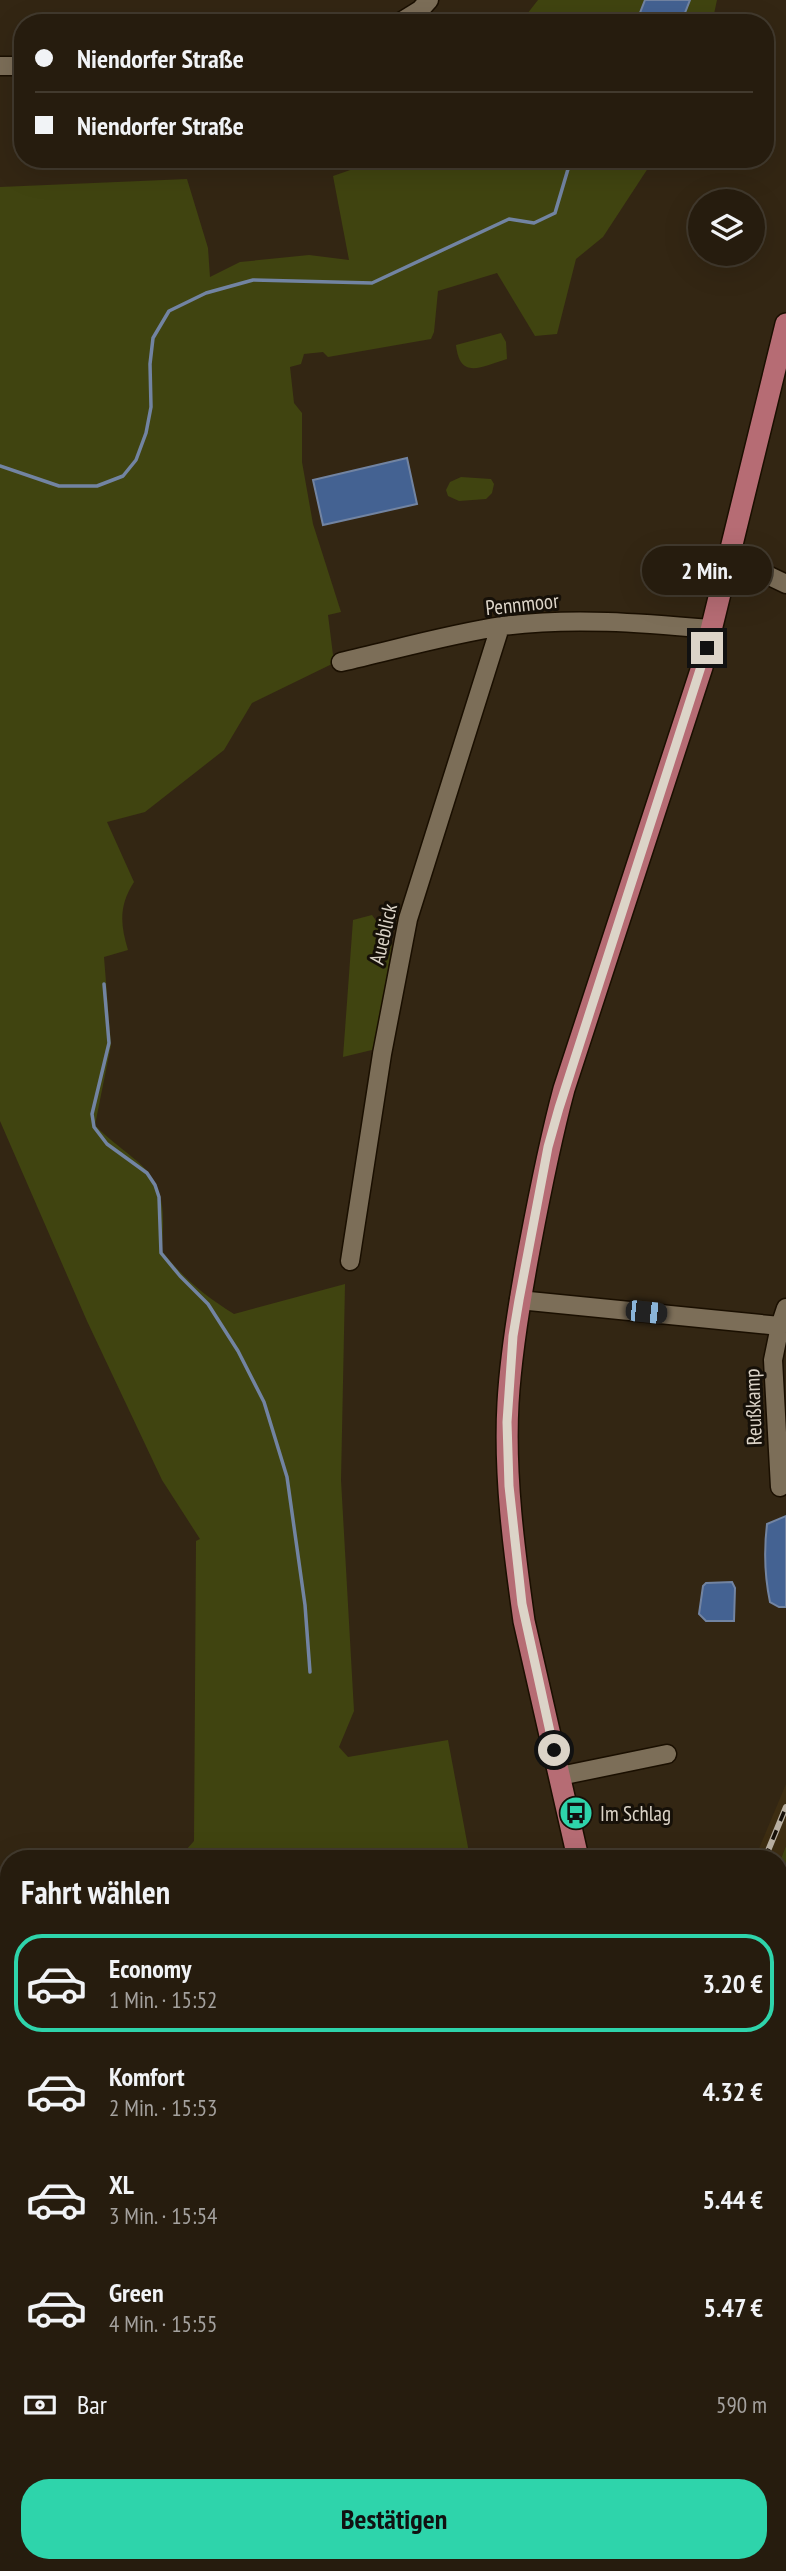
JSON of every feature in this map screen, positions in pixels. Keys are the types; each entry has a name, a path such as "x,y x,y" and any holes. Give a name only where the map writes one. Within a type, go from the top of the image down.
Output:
{"main road":[{"path":"576,1850 524,1621 509,1486 508,1404 519,1300 548,1147 564,1089 702,667 786,324"}],"street":[{"path":"414,14 429,0"},
{"path":"730,557 786,584"},
{"name":"Pennmoor","path":"341,662 500,627 595,621 712,629"},
{"name":"Aueblick","path":"350,1261 382,1054 408,919 500,627"},
{"path":"519,1300 780,1326"},
{"name":"Reußkamp","path":"780,1487 773,1360 786,1308"},
{"path":"560,1776 667,1754"}],"shaded area":[{"path":"786,1784 784,1850 758,1850"}],"green space":[{"path":"538,0 717,0 714,14 527,14"},
{"path":"356,168 648,168 603,237 576,259 557,334 535,336 497,273 438,291 431,339 328,357 323,352 304,354 301,364 290,367 294,403 302,413 302,462 313,524 341,612 328,615 334,663 252,703 224,750 145,812 107,822 134,882 122,915 128,950 104,957 111,1045 95,1125 152,1177 163,1210 162,1251 195,1286 234,1314 345,1284 341,1480 354,1711 339,1747 348,1757 448,1740 469,1850 186,1850 194,1841 196,1541 200,1539 162,1480 87,1321 0,1121 0,187 187,179 208,248 210,277 240,262 309,255 349,260 333,176"},
{"path":"501,333 506,342 507,359 474,368 462,363 456,345"},
{"path":"461,477 491,479 494,484 492,493 486,499 459,501 448,496 446,490 450,482"},
{"path":"372,915 392,943 376,1049 343,1057 353,920"}],"water":[{"path":"645,0 690,0 685,14 640,14"},
{"path":"407,458 417,504 323,525 313,480"},
{"path":"786,1516 786,1607 779,1607 770,1602 768,1593 766,1534 767,1524"},
{"path":"732,1582 735,1588 734,1621 706,1621 699,1614 703,1586 706,1583"}],"waterway":[{"path":"0,466 59,486 97,486 123,476 136,460 146,433 151,407 150,364 153,338 169,311 206,293 253,280 372,283 509,219 534,223 555,213 568,168"},
{"path":"104,984 109,1043 92,1114 94,1127 107,1144 147,1173 155,1185 159,1197 161,1253 208,1304 238,1351 264,1402 287,1477 305,1605 310,1672"}],"railway":[{"path":"768,1850 786,1807"}],"place":[{"name":"Im Schlag","path":"576,1813"}],"route":[{"path":"554,1750 524,1621 515,1553 507,1422 513,1336 548,1147 564,1089 707,648"}]}
